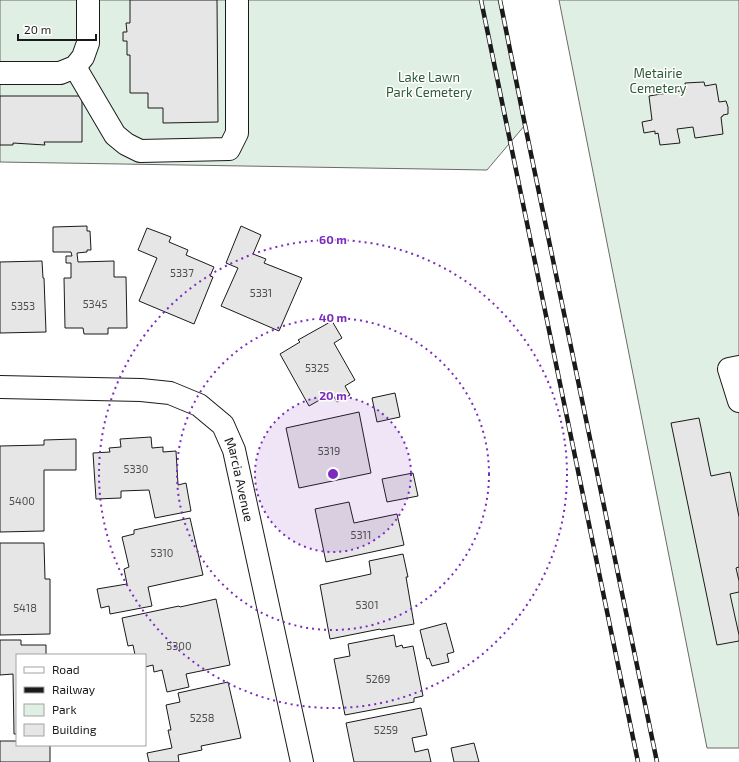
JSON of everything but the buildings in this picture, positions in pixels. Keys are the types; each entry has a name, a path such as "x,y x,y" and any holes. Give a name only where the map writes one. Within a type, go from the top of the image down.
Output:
{"street":[{"path":"0,73 60,73 75,67 83,57 88,43 88,0"},
{"path":"75,67 115,135 133,148 140,151 229,149 237,133 237,0"},
{"path":"739,367 729,369 739,401"},
{"name":"Marcia Avenue","path":"0,388 141,390 170,393 199,405 223,425 234,450 302,762"}],"green space":[{"name":"Lake Lawn Park Cemetery","path":"0,0 500,0 525,125 487,170 0,162"},
{"name":"Metairie Cemetery","path":"559,0 739,0 739,748 707,748"}],"railway":[{"path":"481,0 638,762"},
{"path":"500,0 657,762"}]}
